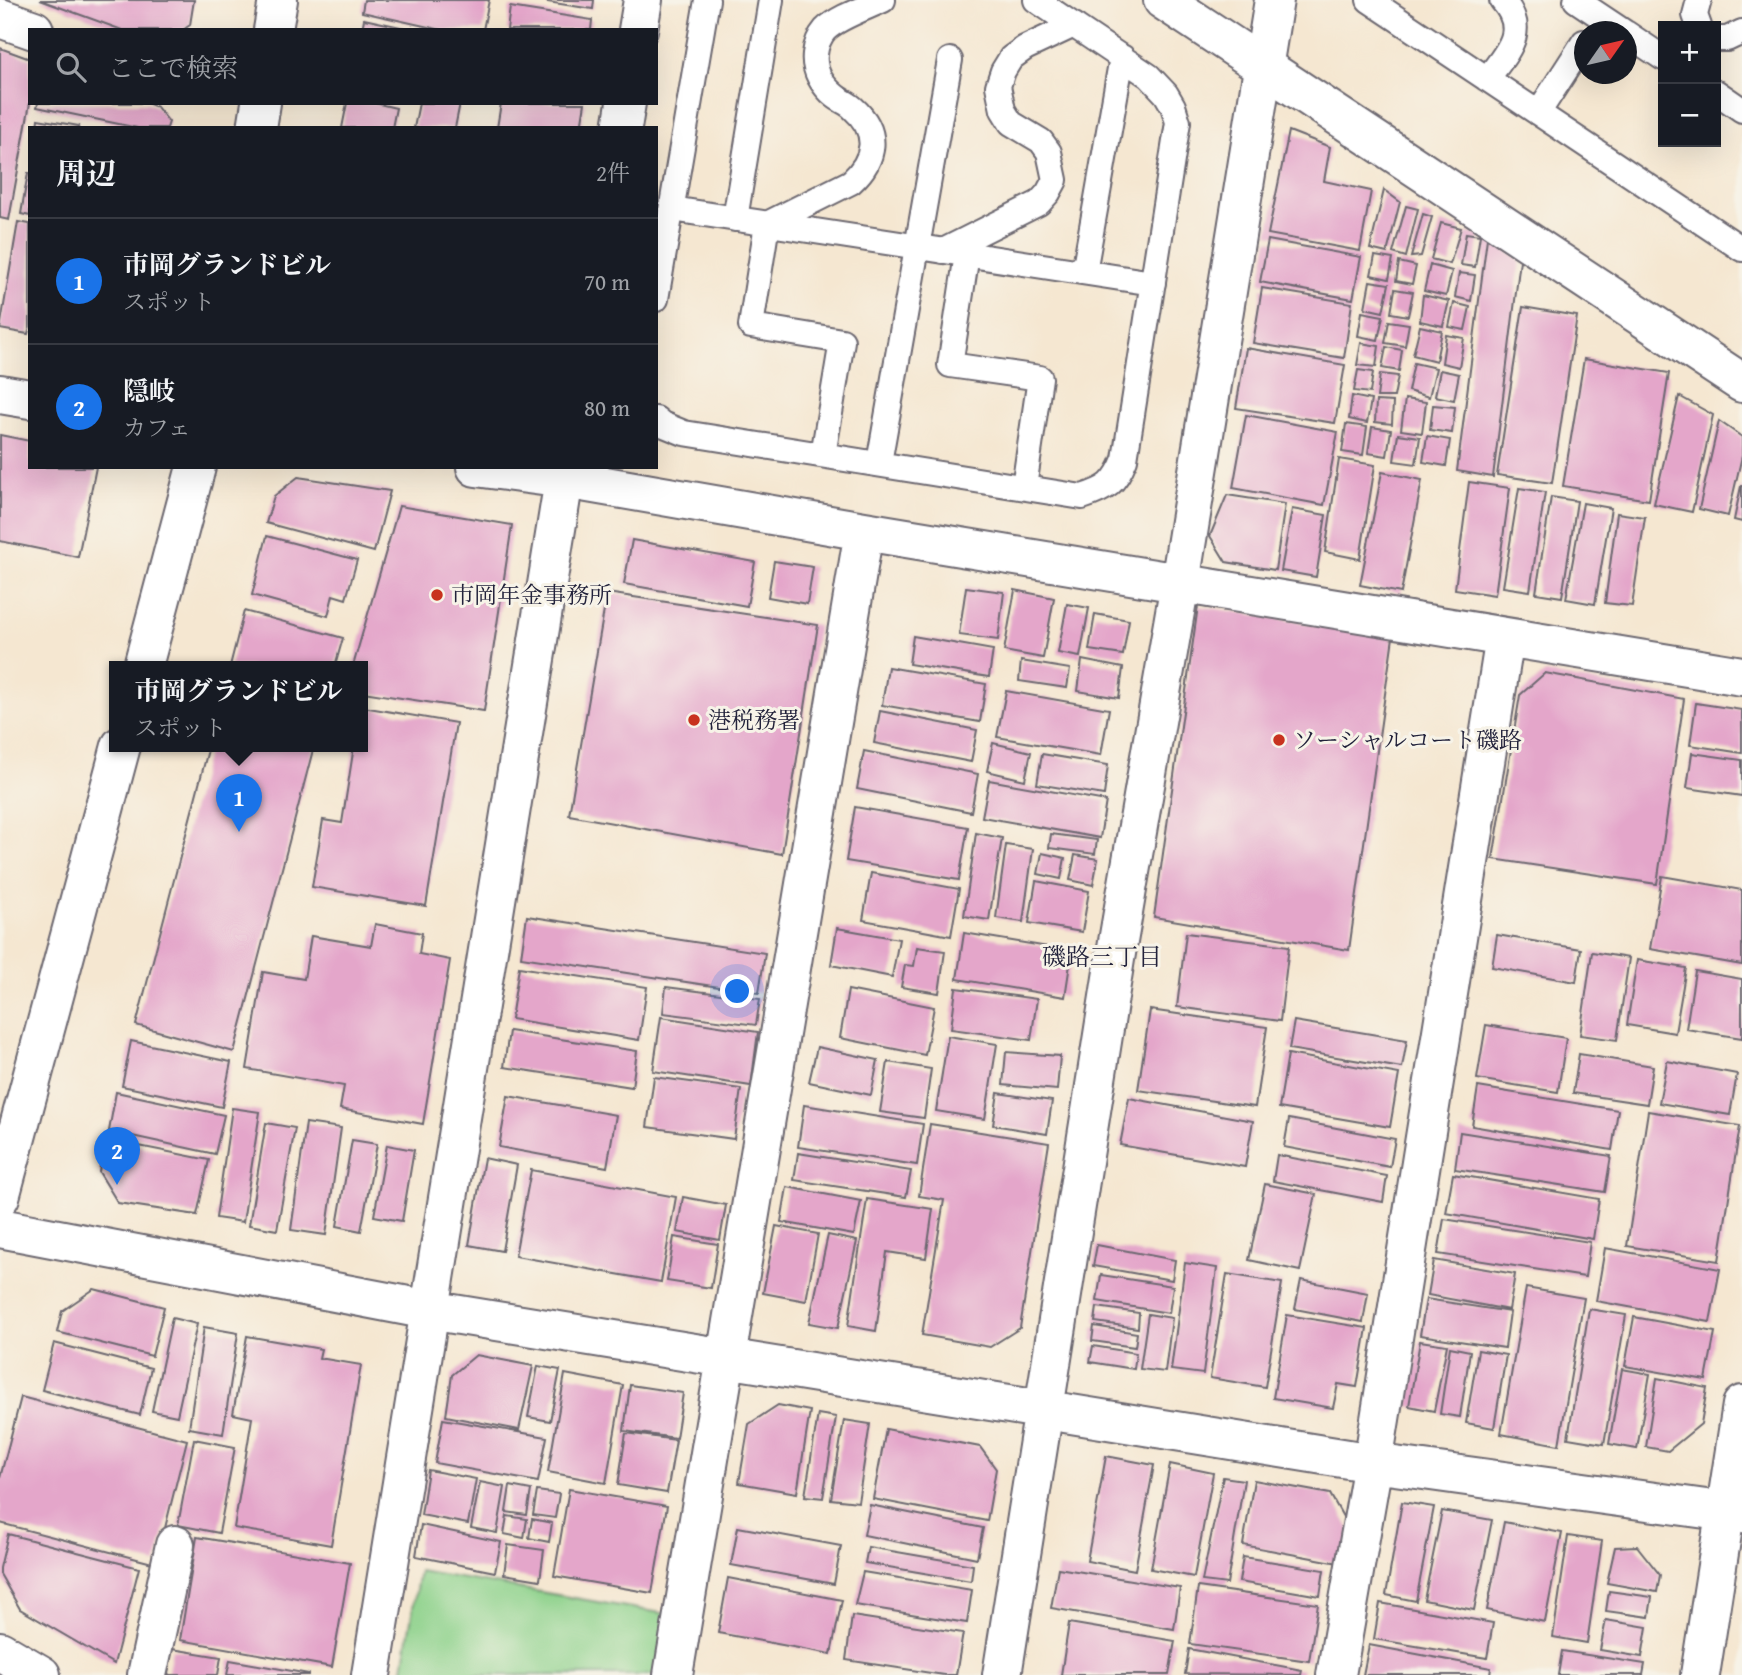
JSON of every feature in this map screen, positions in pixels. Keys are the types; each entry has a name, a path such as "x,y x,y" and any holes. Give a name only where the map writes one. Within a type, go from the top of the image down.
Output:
{"street":[{"path":"273,28 278,0"},
{"path":"638,28 643,0"},
{"path":"1163,0 1742,383"},
{"path":"1002,1675 1115,959 1180,583 1274,0"},
{"path":"0,18 28,28"},
{"path":"622,126 626,105"},
{"path":"0,394 28,400"},
{"path":"144,661 195,469"},
{"path":"506,469 566,473 864,531 1742,676"},
{"path":"371,1675 566,473"},
{"path":"673,1675 864,531"},
{"path":"1336,1675 1373,1463 1505,636"},
{"path":"0,1197 119,752"},
{"path":"0,1228 429,1310 1373,1463 1733,1513"},
{"path":"1700,1675 1733,1513 1742,1405"},
{"path":"147,1675 175,1545"},
{"path":"0,1651 41,1675"}],"lane":[{"path":"658,288 707,0"},
{"path":"734,219 771,0"},
{"path":"767,224 851,182 861,173 873,145 869,129 850,105 825,87 817,73 814,59 817,43 825,30 883,0"},
{"path":"658,421 684,433 1082,497 1099,492 1111,484 1125,459 1178,122 1166,94 1149,76 1036,0"},
{"path":"1369,0 1742,249"},
{"path":"1487,79 1515,36 1513,16 1502,0"},
{"path":"1576,0 1602,16"},
{"path":"1697,21 1695,15 1699,0"},
{"path":"955,253 1039,203 1055,180 1049,152 1041,141 1011,123 1003,110 998,86 1011,58 1025,48 1074,25"},
{"path":"1721,39 1727,40 1742,32"},
{"path":"1637,40 1658,55"},
{"path":"1084,272 1122,57"},
{"path":"1538,113 1574,57"},
{"path":"879,463 950,60"},
{"path":"1721,95 1742,110"},
{"path":"672,209 1153,282"},
{"path":"767,224 751,326 842,341 823,455"},
{"path":"955,253 950,365 1040,378 1024,487"}],"green space":[{"path":"419,1571 667,1614 656,1675 402,1675"}],"building":[{"path":"40,0 194,0 190,25 186,28 117,28"},
{"path":"364,0 489,0 483,28 433,28 362,12"},
{"path":"547,0 594,0 593,9"},
{"path":"510,7 592,20 591,28 507,28"},
{"path":"364,19 405,28 362,28"},
{"path":"0,48 28,58 30,105 9,220 0,218"},
{"path":"152,105 157,107 169,122 168,126 128,126 37,107"},
{"path":"347,105 383,105 396,108 392,126 342,126"},
{"path":"419,105 460,105 455,126 414,126"},
{"path":"501,105 585,105 581,126 497,126"},
{"path":"38,119 79,126 37,126"},
{"path":"1289,131 1330,147 1324,181 1371,191 1360,251 1268,234"},
{"path":"28,173 28,216 21,214"},
{"path":"1384,190 1400,202 1387,253 1370,249"},
{"path":"1406,206 1418,209 1406,257 1393,253"},
{"path":"1423,214 1432,217 1421,256 1411,257"},
{"path":"18,222 28,224 28,334 0,329"},
{"path":"1441,223 1461,228 1450,264 1431,259"},
{"path":"1466,233 1480,235 1475,267 1461,265"},
{"path":"1487,238 1520,260 1493,477 1457,471"},
{"path":"1268,240 1361,257 1353,299 1260,282"},
{"path":"1375,256 1393,259 1389,279 1371,275"},
{"path":"1399,262 1416,266 1412,284 1396,281"},
{"path":"1430,265 1452,271 1446,296 1424,291"},
{"path":"1459,273 1475,275 1471,301 1455,297"},
{"path":"1370,281 1389,284 1383,312 1365,308"},
{"path":"1262,288 1352,303 1344,358 1253,343"},
{"path":"1395,289 1413,292 1408,316 1391,313"},
{"path":"1423,295 1449,301 1443,326 1420,321"},
{"path":"1454,303 1470,307 1465,330 1449,327"},
{"path":"1523,307 1577,316 1552,483 1497,475"},
{"path":"1362,312 1383,316 1378,340 1358,336"},
{"path":"1389,321 1409,324 1405,346 1385,343"},
{"path":"1420,326 1442,331 1436,361 1413,355"},
{"path":"1446,335 1464,338 1459,367 1442,363"},
{"path":"1361,343 1379,346 1376,367 1357,365"},
{"path":"1386,347 1402,350 1399,371 1382,368"},
{"path":"1246,348 1345,365 1335,423 1236,408"},
{"path":"1584,359 1669,373 1649,500 1563,486"},
{"path":"1414,363 1436,368 1429,397 1408,391"},
{"path":"1358,370 1373,372 1370,393 1354,391"},
{"path":"1440,370 1459,374 1454,400 1435,396"},
{"path":"1380,374 1398,376 1394,397 1377,397"},
{"path":"1352,396 1371,400 1367,423 1349,419"},
{"path":"1679,396 1713,415 1692,512 1654,504"},
{"path":"1405,399 1426,402 1422,433 1401,430"},
{"path":"1376,401 1393,402 1392,424 1375,422"},
{"path":"1433,405 1455,407 1452,433 1430,430"},
{"path":"1246,415 1338,432 1324,505 1233,488"},
{"path":"1719,421 1742,437 1742,456 1728,516 1699,509"},
{"path":"1346,424 1367,427 1363,455 1342,452"},
{"path":"1372,427 1391,430 1387,456 1368,453"},
{"path":"1398,434 1420,437 1416,464 1394,461"},
{"path":"0,435 28,441 28,469 96,469 78,557 0,541"},
{"path":"1427,436 1450,440 1446,466 1423,462"},
{"path":"1339,459 1375,465 1360,559 1325,552"},
{"path":"1382,472 1422,480 1401,593 1360,585"},
{"path":"298,477 390,491 374,552 266,523 274,496"},
{"path":"1469,482 1510,488 1495,595 1455,589"},
{"path":"1742,486 1742,522 1734,520"},
{"path":"1519,488 1545,492 1530,591 1503,587"},
{"path":"1227,495 1285,504 1275,570 1226,562 1210,536"},
{"path":"1551,497 1577,501 1562,597 1536,593"},
{"path":"1583,503 1611,508 1595,604 1566,599"},
{"name":"市岡年金事務所","path":"399,506 512,525 484,711 368,693 368,661 354,661"},
{"path":"1292,509 1326,515 1316,577 1281,571"},
{"path":"1617,513 1645,517 1632,606 1605,603"},
{"path":"267,536 357,560 346,599 333,595 328,616 252,595"},
{"path":"632,540 755,562 747,606 624,584"},
{"path":"774,561 813,567 807,604 768,597"},
{"path":"966,587 1004,592 998,640 959,635"},
{"path":"1015,590 1054,598 1043,658 1004,651"},
{"name":"港税務署","path":"607,593 818,625 782,854 569,815"},
{"path":"1067,604 1089,608 1080,657 1058,653"},
{"name":"ソーシャルコート磯路","path":"1198,606 1393,637 1349,950 1154,917"},
{"path":"244,611 343,638 336,661 231,661"},
{"path":"1095,614 1129,620 1123,655 1089,650"},
{"path":"913,636 993,650 989,677 909,664"},
{"path":"1082,660 1123,668 1119,698 1078,691"},
{"path":"1021,661 1070,669 1067,688 1019,681"},
{"path":"888,667 986,684 980,722 882,705"},
{"path":"1545,673 1684,699 1657,884 1493,859 1520,695"},
{"path":"1006,691 1109,709 1101,755 997,737"},
{"path":"1696,703 1742,710 1742,753 1690,745"},
{"path":"368,708 456,723 426,906 312,887 323,820 342,823 353,752 368,752"},
{"path":"880,711 977,730 971,762 874,743"},
{"path":"993,743 1031,752 1025,780 987,771"},
{"path":"864,751 978,774 971,812 857,789"},
{"path":"207,752 312,752 234,1052 136,1025"},
{"path":"1692,753 1742,760 1742,796 1687,788"},
{"path":"1042,754 1108,765 1104,795 1037,784"},
{"path":"989,780 1106,801 1100,838 982,817"},
{"path":"855,807 968,827 959,880 846,861"},
{"path":"976,833 1002,838 989,920 964,916"},
{"path":"1051,834 1097,840 1095,854 1049,848"},
{"path":"1006,845 1033,849 1023,922 996,918"},
{"path":"1042,853 1065,858 1061,879 1038,874"},
{"path":"1075,855 1098,859 1093,885 1070,880"},
{"path":"871,873 959,889 951,936 863,920"},
{"path":"1662,876 1742,890 1742,965 1650,949"},
{"path":"1036,881 1089,891 1082,932 1029,923"},
{"path":"527,916 765,953 759,993 521,957"},
{"path":"375,924 422,933 419,954 450,960 423,1124 340,1109 344,1086 247,1069 263,972 304,979 311,936 371,946"},
{"path":"837,928 899,939 892,977 831,965"},
{"path":"964,933 1072,951 1065,997 957,979"},
{"path":"1186,933 1289,946 1280,1021 1177,1007"},
{"path":"1497,935 1581,949 1576,982 1492,967"},
{"path":"917,947 945,951 939,993 901,987 905,965 914,966"},
{"path":"1592,952 1629,958 1617,1040 1580,1035"},
{"path":"1637,960 1686,968 1675,1033 1627,1025"},
{"path":"519,967 647,987 639,1040 511,1019"},
{"path":"1695,971 1742,979 1742,1038 1686,1029"},
{"path":"666,987 760,999 756,1025 663,1013"},
{"path":"956,988 1037,999 1031,1040 951,1029"},
{"path":"848,990 934,1007 925,1055 840,1038"},
{"path":"1150,1010 1267,1027 1255,1107 1138,1090"},
{"path":"661,1017 758,1032 751,1086 653,1071"},
{"path":"1294,1021 1407,1040 1402,1068 1289,1049"},
{"path":"1486,1025 1566,1038 1558,1092 1477,1079"},
{"path":"509,1031 637,1051 632,1087 504,1067"},
{"path":"948,1036 997,1044 985,1119 936,1111"},
{"path":"131,1041 231,1062 222,1107 122,1086"},
{"path":"817,1047 878,1060 871,1095 809,1082"},
{"path":"1006,1052 1060,1056 1057,1090 1003,1085"},
{"path":"1288,1054 1399,1074 1390,1127 1279,1108"},
{"path":"1579,1054 1653,1066 1647,1104 1573,1093"},
{"path":"1667,1061 1737,1074 1730,1115 1659,1103"},
{"path":"888,1062 931,1069 924,1118 880,1112"},
{"path":"654,1077 741,1089 734,1139 647,1127"},
{"path":"1478,1087 1618,1110 1612,1150 1472,1126"},
{"path":"116,1092 224,1115 215,1154 109,1131"},
{"path":"998,1093 1052,1101 1047,1134 993,1125"},
{"path":"508,1096 616,1115 607,1167 499,1147"},
{"path":"1129,1098 1253,1121 1245,1167 1120,1145"},
{"path":"804,1105 923,1124 917,1165 798,1147"},
{"path":"232,1108 260,1112 243,1222 216,1218"},
{"path":"1648,1111 1740,1126 1719,1261 1627,1246"},
{"path":"1289,1119 1395,1139 1390,1167 1284,1147"},
{"path":"266,1123 295,1128 277,1230 249,1225"},
{"path":"306,1123 341,1128 326,1235 291,1230"},
{"path":"930,1124 1049,1143 1020,1328 990,1347 922,1335 944,1200 919,1196"},
{"path":"1460,1132 1611,1156 1605,1192 1455,1169"},
{"path":"104,1139 209,1160 197,1215 118,1203 99,1172"},
{"path":"352,1140 377,1144 361,1231 337,1226"},
{"path":"387,1145 414,1150 402,1221 374,1216"},
{"path":"798,1153 911,1171 906,1197 794,1180"},
{"path":"1277,1155 1387,1176 1383,1202 1273,1181"},
{"path":"484,1158 517,1165 502,1251 469,1245"},
{"path":"531,1170 676,1197 661,1282 515,1256"},
{"path":"1453,1174 1599,1199 1593,1239 1446,1213"},
{"path":"1265,1184 1316,1194 1300,1271 1249,1260"},
{"path":"787,1187 861,1201 854,1235 781,1222"},
{"path":"683,1197 726,1205 720,1240 677,1232"},
{"path":"867,1199 933,1209 926,1258 887,1252 876,1331 848,1326"},
{"path":"1444,1219 1590,1242 1585,1277 1438,1254"},
{"path":"776,1226 818,1234 806,1301 763,1293"},
{"path":"828,1235 857,1241 838,1328 809,1323"},
{"path":"674,1237 718,1244 711,1288 667,1281"},
{"path":"1097,1245 1175,1260 1172,1280 1093,1266"},
{"path":"1605,1248 1720,1269 1710,1322 1596,1301"},
{"path":"1434,1260 1515,1274 1509,1310 1428,1295"},
{"path":"1185,1263 1217,1268 1203,1374 1171,1370"},
{"path":"1227,1274 1282,1283 1265,1387 1210,1378"},
{"path":"1101,1275 1173,1286 1169,1313 1097,1301"},
{"path":"1301,1280 1368,1293 1363,1322 1295,1309"},
{"path":"1526,1288 1584,1298 1559,1445 1501,1434"},
{"path":"94,1289 164,1307 152,1356 57,1332 62,1311"},
{"path":"1426,1299 1510,1312 1505,1348 1420,1335"},
{"path":"1097,1307 1139,1313 1138,1328 1095,1322"},
{"path":"1589,1309 1626,1315 1604,1444 1568,1438"},
{"path":"1148,1314 1172,1318 1165,1372 1140,1369"},
{"path":"1287,1315 1367,1328 1357,1387 1338,1384 1333,1408 1273,1398"},
{"path":"1634,1317 1715,1332 1706,1380 1625,1366"},
{"path":"172,1318 197,1324 177,1416 152,1411"},
{"path":"1094,1326 1137,1333 1135,1347 1092,1341"},
{"path":"204,1327 238,1333 223,1434 189,1428"},
{"path":"247,1336 321,1349 319,1358 361,1365 331,1545 234,1528 252,1418 233,1414"},
{"path":"1420,1341 1447,1345 1434,1411 1409,1406"},
{"path":"54,1343 151,1368 140,1415 42,1390"},
{"path":"1093,1346 1136,1353 1134,1369 1090,1362"},
{"path":"1450,1347 1470,1351 1460,1417 1440,1414"},
{"path":"1478,1350 1506,1355 1494,1428 1466,1423"},
{"path":"476,1355 533,1366 519,1430 446,1416 452,1375"},
{"path":"538,1366 560,1370 550,1421 528,1417"},
{"path":"1622,1369 1650,1374 1637,1449 1609,1444"},
{"path":"565,1374 623,1385 606,1483 548,1472"},
{"path":"1657,1378 1707,1388 1701,1424 1668,1451 1646,1447"},
{"path":"630,1385 683,1393 676,1438 624,1431"},
{"path":"21,1397 187,1440 156,1564 0,1523 0,1478"},
{"path":"778,1405 810,1411 797,1493 739,1483 749,1424"},
{"path":"818,1414 836,1417 823,1498 805,1496"},
{"path":"443,1419 547,1437 538,1482 435,1463"},
{"path":"844,1420 870,1424 858,1502 831,1499"},
{"path":"886,1429 980,1447 996,1469 987,1521 873,1499"},
{"path":"626,1433 676,1440 667,1493 618,1485"},
{"path":"194,1439 235,1447 219,1533 178,1525"},
{"path":"1106,1456 1154,1465 1135,1570 1087,1561"},
{"path":"1170,1464 1213,1473 1194,1577 1151,1569"},
{"path":"428,1470 476,1479 468,1524 421,1515"},
{"path":"1223,1477 1244,1480 1227,1584 1202,1581"},
{"path":"1254,1480 1330,1494 1350,1529 1344,1564 1243,1545"},
{"path":"480,1482 505,1487 497,1533 471,1528"},
{"path":"510,1486 531,1490 527,1515 506,1512"},
{"path":"569,1489 667,1506 652,1593 554,1576"},
{"path":"537,1491 559,1494 555,1518 533,1515"},
{"path":"1402,1502 1434,1507 1416,1601 1386,1595"},
{"path":"870,1505 983,1528 977,1558 864,1535"},
{"path":"1442,1511 1492,1520 1474,1610 1424,1600"},
{"path":"507,1516 527,1519 524,1538 504,1534"},
{"path":"532,1519 552,1523 549,1542 529,1538"},
{"path":"1504,1522 1562,1533 1545,1622 1487,1610"},
{"path":"421,1525 501,1542 495,1572 416,1556"},
{"path":"738,1527 841,1546 834,1584 731,1565"},
{"path":"8,1534 139,1568 114,1664 20,1609 0,1574"},
{"path":"1568,1536 1602,1541 1587,1643 1553,1637"},
{"path":"197,1537 350,1563 332,1667 180,1640"},
{"path":"508,1545 544,1550 540,1580 504,1574"},
{"path":"1637,1546 1660,1575 1657,1592 1607,1583 1615,1547"},
{"path":"868,1547 973,1565 971,1581 865,1563"},
{"path":"1243,1557 1324,1570 1320,1596 1239,1582"},
{"path":"1058,1568 1180,1588 1174,1629 1051,1608"},
{"path":"863,1572 972,1590 967,1623 855,1605"},
{"path":"728,1578 842,1600 831,1654 718,1633"},
{"path":"1198,1587 1318,1604 1309,1661 1190,1644"},
{"path":"1609,1591 1652,1597 1649,1617 1606,1611"},
{"path":"1380,1603 1493,1623 1487,1658 1374,1639"},
{"path":"852,1616 963,1633 956,1675 846,1660"},
{"path":"1606,1620 1647,1627 1642,1657 1600,1650"},
{"path":"1069,1623 1175,1641 1169,1675 1061,1675"},
{"path":"1369,1645 1491,1668 1490,1675 1363,1675"},
{"path":"172,1649 221,1657 218,1675 169,1675"},
{"path":"1189,1649 1302,1670 1301,1675 1185,1674"},
{"path":"1562,1651 1645,1664 1643,1675 1558,1675"},
{"path":"230,1660 309,1674 309,1675 227,1675"}],"place":[{"name":"市岡年金事務所","path":"437,595"},
{"name":"港税務署","path":"694,720"},
{"name":"ソーシャルコート磯路","path":"1279,740"},
{"name":"市岡グランドビル","path":"239,832"},
{"name":"隠岐","path":"117,1185"}],"district":[{"name":"磯路三丁目","path":"1102,957"}]}
